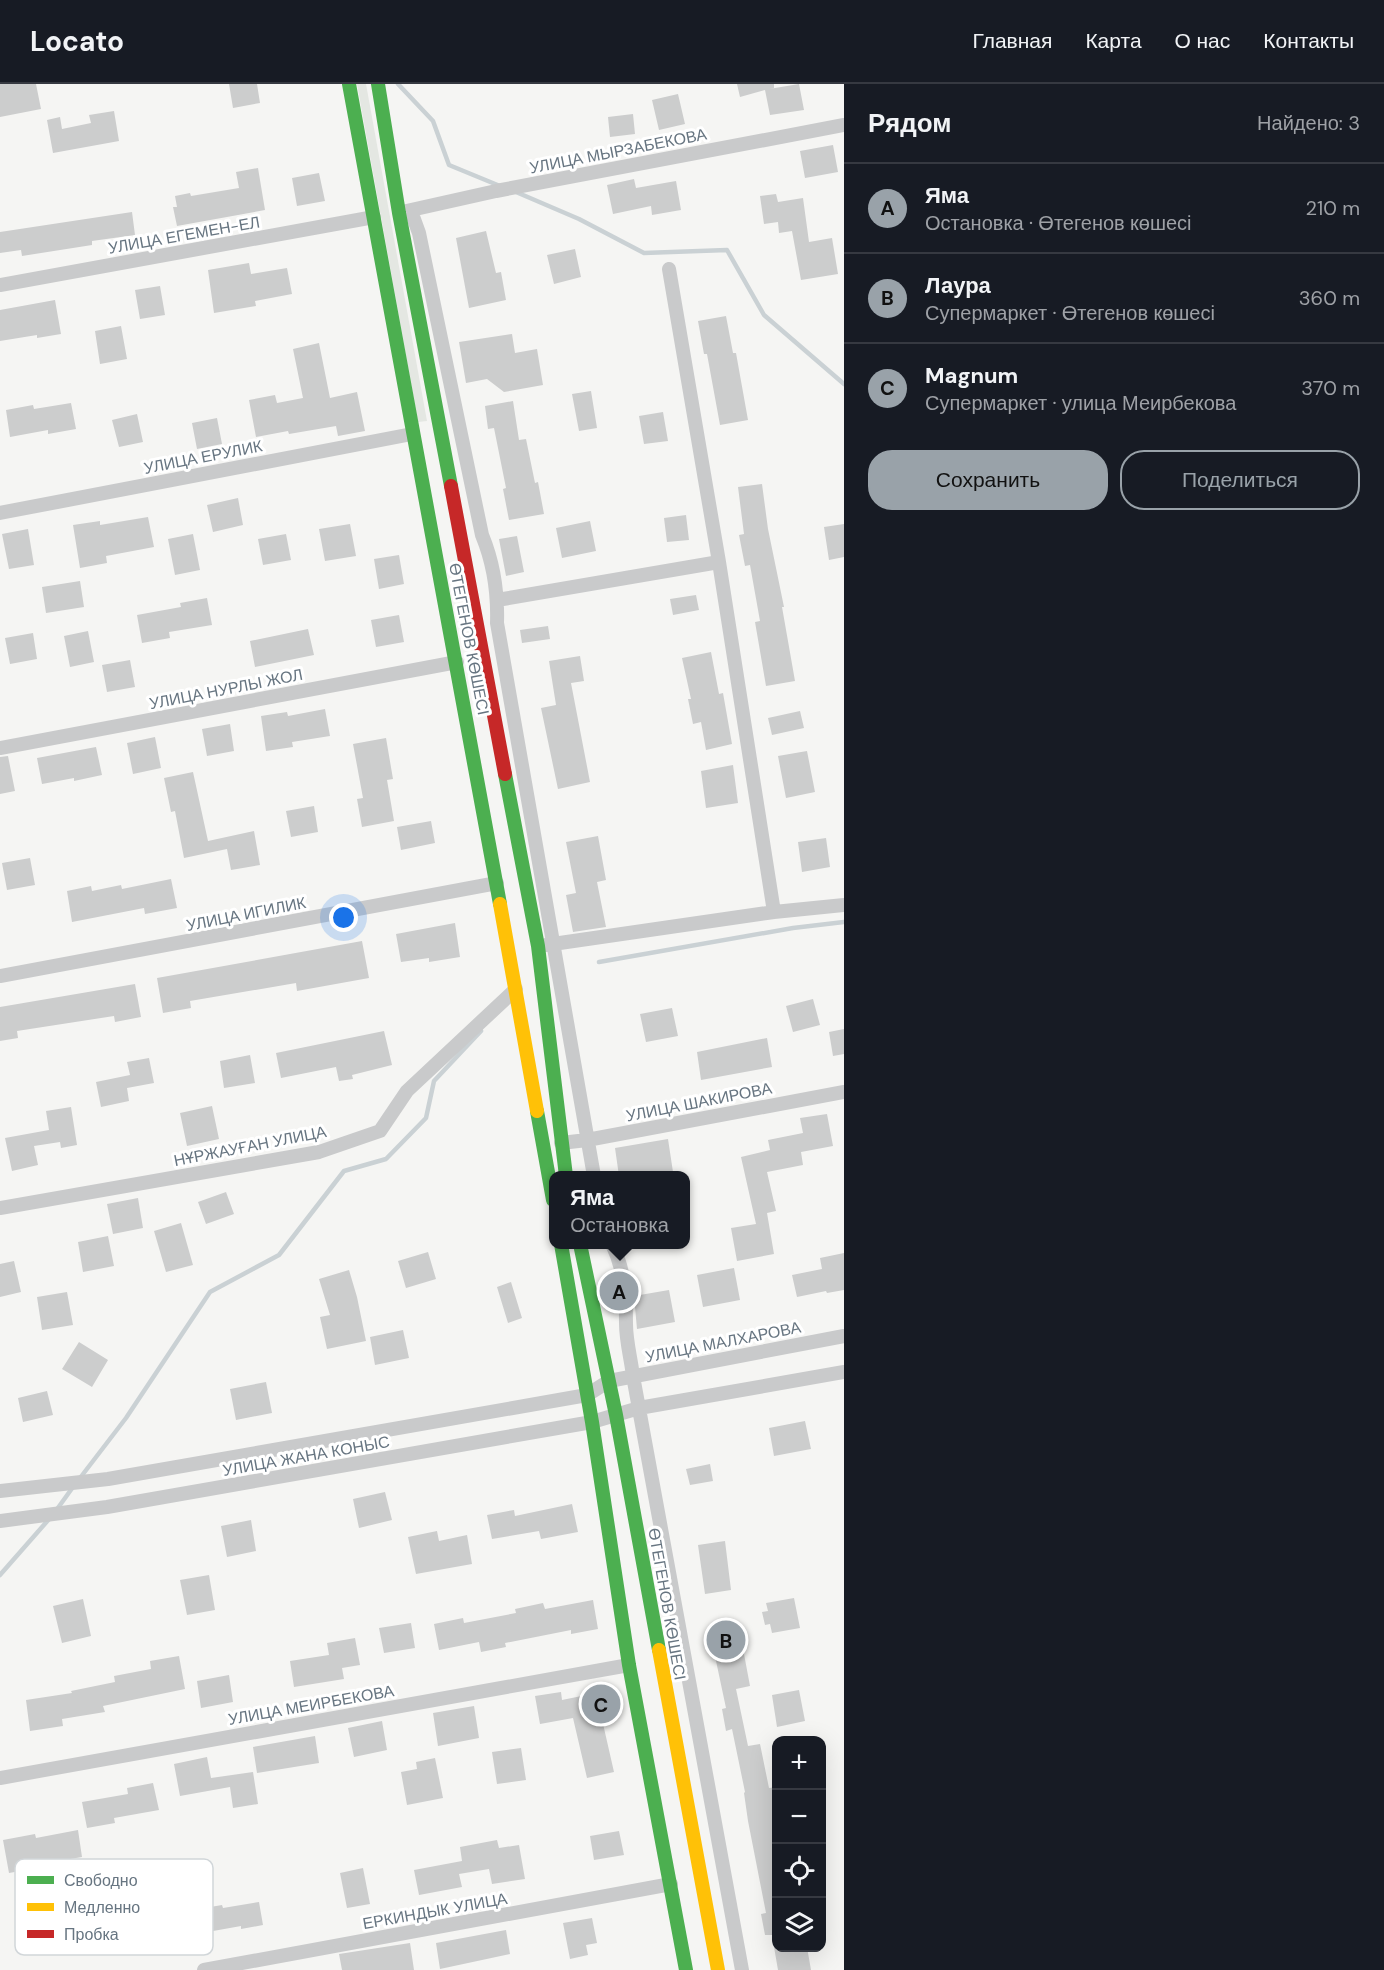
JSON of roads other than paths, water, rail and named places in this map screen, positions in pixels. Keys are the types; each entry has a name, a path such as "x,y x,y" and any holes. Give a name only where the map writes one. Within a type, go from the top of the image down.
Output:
{"main road":[{"name":"ӨТЕГЕНОВ КӨШЕСІ","path":"349,84 412,434 476,762 549,1177"},
{"name":"ӨТЕГЕНОВ КӨШЕСІ","path":"378,84 405,212 538,946 565,1171"},
{"path":"476,762 503,757"},
{"path":"562,1249 592,1422 629,1665 686,1970"},
{"name":"ӨТЕГЕНОВ КӨШЕСІ","path":"581,1249 616,1414 718,1970"}],"street":[{"name":"УЛИЦА МЫРЗАБЕКОВА","path":"405,212 496,191 844,125"},
{"path":"405,212 419,233 482,535 491,557 497,600 497,623 593,1171"},
{"name":"УЛИЦА ЕГЕМЕН-ЕЛ","path":"0,285 374,218"},
{"path":"669,269 719,562 774,912"},
{"name":"УЛИЦА ЕРУЛИК","path":"0,513 412,434"},
{"path":"497,600 719,562"},
{"name":"УЛИЦА НУРЛЫ ЖОЛ","path":"0,748 457,662"},
{"name":"УЛИЦА ИГИЛИК","path":"0,976 497,884"},
{"path":"538,946 774,912 844,905"},
{"name":"НҰРЖАУҒАН УЛИЦА","path":"0,1208 319,1152 380,1131 407,1091 516,989"},
{"name":"УЛИЦА ШАКИРОВА","path":"561,1143 844,1092"},
{"path":"614,1249 621,1262 633,1376 742,1970"},
{"name":"УЛИЦА МАЛХАРОВА","path":"609,1382 844,1336"},
{"path":"616,1414 844,1372"},
{"name":"УЛИЦА ЖАНА КОНЫС","path":"0,1491 108,1479 587,1395 609,1382"},
{"name":"УЛИЦА ЖАНА КОНЫС","path":"0,1521 107,1507 592,1422 616,1414"},
{"name":"УЛИЦА МЕИРБЕКОВА","path":"0,1778 629,1665"},
{"name":"ЕРКИНДЫК УЛИЦА","path":"204,1970 671,1884"}],"waterway":[{"path":"398,84 433,121 449,165 500,186"},
{"path":"516,192 579,219 644,253 727,250 764,315 844,384"},
{"path":"599,962 793,928 844,922"},
{"path":"80,1478 126,1418 210,1292 279,1255 344,1171 386,1159 426,1118 434,1081 481,1031"},
{"path":"55,1512 73,1487"},
{"path":"0,1575 50,1518"}],"place":[{"name":"Яма","path":"619,1291"},
{"name":"Лаура","path":"726,1640"},
{"name":"Magnum","path":"601,1704"}]}
